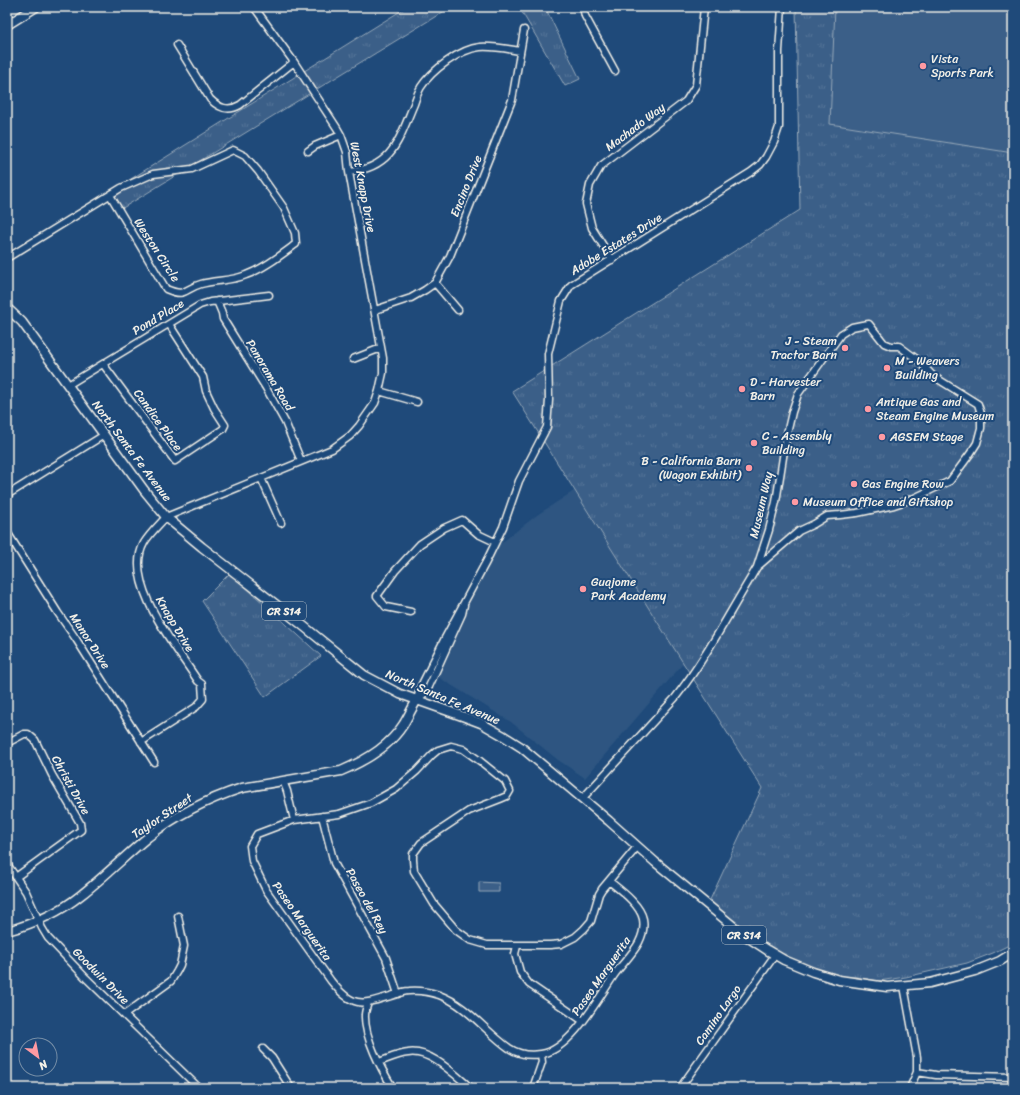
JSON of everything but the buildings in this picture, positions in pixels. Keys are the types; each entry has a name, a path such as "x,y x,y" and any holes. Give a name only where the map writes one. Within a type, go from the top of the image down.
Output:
{"main road":[{"path":"7,25 36,7"},
{"name":"North Santa Fe Avenue","path":"7,308 22,322 144,490 166,517 364,675 400,694 466,717 502,735 521,747 610,821 637,847 744,935 775,955 813,972 838,980 887,987 930,983 975,971 1000,961 1013,953"},
{"name":"Taylor Street","path":"7,931 26,926 39,920 80,896 148,836 196,806 242,788 341,770 353,766 370,757 387,744 403,725 417,700"}],"street":[{"name":"West Knapp Drive","path":"166,517 332,449 350,436 375,403 383,373 383,358 349,172 347,152 341,135 294,62 254,7"},
{"path":"582,7 585,16 615,71"},
{"name":"Machado Way","path":"612,260 592,228 586,204 590,185 601,166 637,140 686,101 696,85 704,7"},
{"name":"Adobe Estates Drive","path":"417,700 427,691 462,614 464,602 503,527 519,481 547,427 549,400 548,354 561,301 571,285 760,165 774,142 779,127 779,51 782,7"},
{"name":"Encino Drive","path":"375,310 411,298 435,283 450,256 512,100 524,30"},
{"path":"177,45 210,99 217,105 225,108 236,108 294,62"},
{"path":"349,172 361,171 371,167 382,161 390,153 398,141 420,88 431,73 445,62 470,49 480,47 496,47 520,51"},
{"path":"308,151 315,146 341,135"},
{"name":"Weston Circle","path":"7,258 121,188 153,174 192,169 234,150 245,156 258,171 284,208 295,234 296,244 277,258 246,275 199,285 182,293 176,294 166,289 110,196"},
{"path":"435,283 458,310"},
{"name":"Pond Place","path":"68,385 200,305 210,302 269,295"},
{"name":"Panorama Road","path":"217,301 223,319 266,388 285,422 301,462"},
{"name":"Candice Place","path":"103,364 175,461 223,429 225,425 214,408 206,391 203,377 169,324"},
{"name":"Museum Way","path":"582,798 684,687 757,567 776,502 786,438 798,394 841,334 852,327 869,324 884,343 890,346 899,346 918,360 933,376 978,404 981,414 981,428 977,443 950,481 912,499 894,505 851,514 827,516 798,531 757,567"},
{"path":"353,359 381,348"},
{"path":"379,391 417,402"},
{"path":"7,495 104,435"},
{"path":"261,478 282,523"},
{"name":"Knapp Drive","path":"141,742 196,707 203,699 202,684 156,618 148,601 139,572 140,557 144,544 152,532 166,517"},
{"path":"411,612 386,607 377,596 395,571 420,544 444,528 462,520 478,534 495,542"},
{"name":"Manor Drive","path":"7,532 154,762"},
{"name":"Christi Drive","path":"7,743 24,734 28,734 35,740 52,775 80,823 81,830 16,877"},
{"name":"Paseo Marguerita","path":"451,746 463,749 505,781 510,791 508,796 469,811 421,843 413,854 414,871 434,904 456,930 470,940 487,945 517,946 561,944 575,937 584,930 591,921 599,894 609,881 632,900 640,912 643,919 643,932 637,947 616,973 583,1021 559,1046 542,1054 526,1055 510,1049 459,1005 442,996 431,993 409,991 368,1003 358,1003 346,997 334,986 266,890 252,861 250,846 257,834 294,820 322,816 339,814 371,803 396,789 438,750 451,746"},
{"path":"283,781 294,820"},
{"name":"Paseo del Rey","path":"322,816 334,863 386,958 398,994"},
{"path":"609,881 637,847"},
{"name":"Goodwin Drive","path":"7,864 26,892 48,938 86,978 199,1088"},
{"path":"124,1015 171,981 177,971 180,965 184,946 178,916"},
{"path":"517,946 515,954 520,972 528,984 583,1021"},
{"name":"Camino Largo","path":"680,1088 775,955"},
{"path":"904,986 917,1057 917,1072 910,1088"},
{"path":"368,1003 365,1014 366,1028 376,1057 393,1088"},
{"path":"263,1049 272,1058 291,1088"},
{"path":"379,1062 408,1052 419,1052 435,1059 471,1088"},
{"path":"533,1088 542,1062 542,1054"},
{"path":"917,1072 936,1075 1013,1077"}],"shaded area":[{"name":"Guajome Park Academy","path":"583,485 711,631 585,778 558,760 511,722 430,672 496,547 537,515"}],"green space":[{"path":"407,7 451,7 121,209 110,192"},
{"path":"519,7 545,7 580,79 565,86"},
{"path":"796,7 1013,7 1013,943 967,963 906,977 878,981 856,977 841,977 797,963 749,935 709,902 762,788 512,391 800,210"},
{"name":"Vista Sports Park","path":"835,7 1013,7 1013,153 830,124"},
{"path":"230,573 321,656 265,697 202,601"},
{"path":"479,882 499,883 499,892 479,892"}],"place":[{"name":"Vista Sports Park","path":"923,66"},
{"name":"J - Steam Tractor Barn","path":"845,348"},
{"name":"M - Weavers Building","path":"887,368"},
{"name":"D - Harvester Barn","path":"742,389"},
{"name":"Antique Gas and Steam Engine Museum","path":"868,409"},
{"name":"AGSEM Stage","path":"882,437"},
{"name":"C - Assembly Building","path":"754,443"},
{"name":"B - California Barn (Wagon Exhibit)","path":"749,468"},
{"name":"Gas Engine Row","path":"854,484"},
{"name":"Museum Office and Giftshop","path":"795,502"},
{"name":"Guajome Park Academy","path":"583,589"}]}
